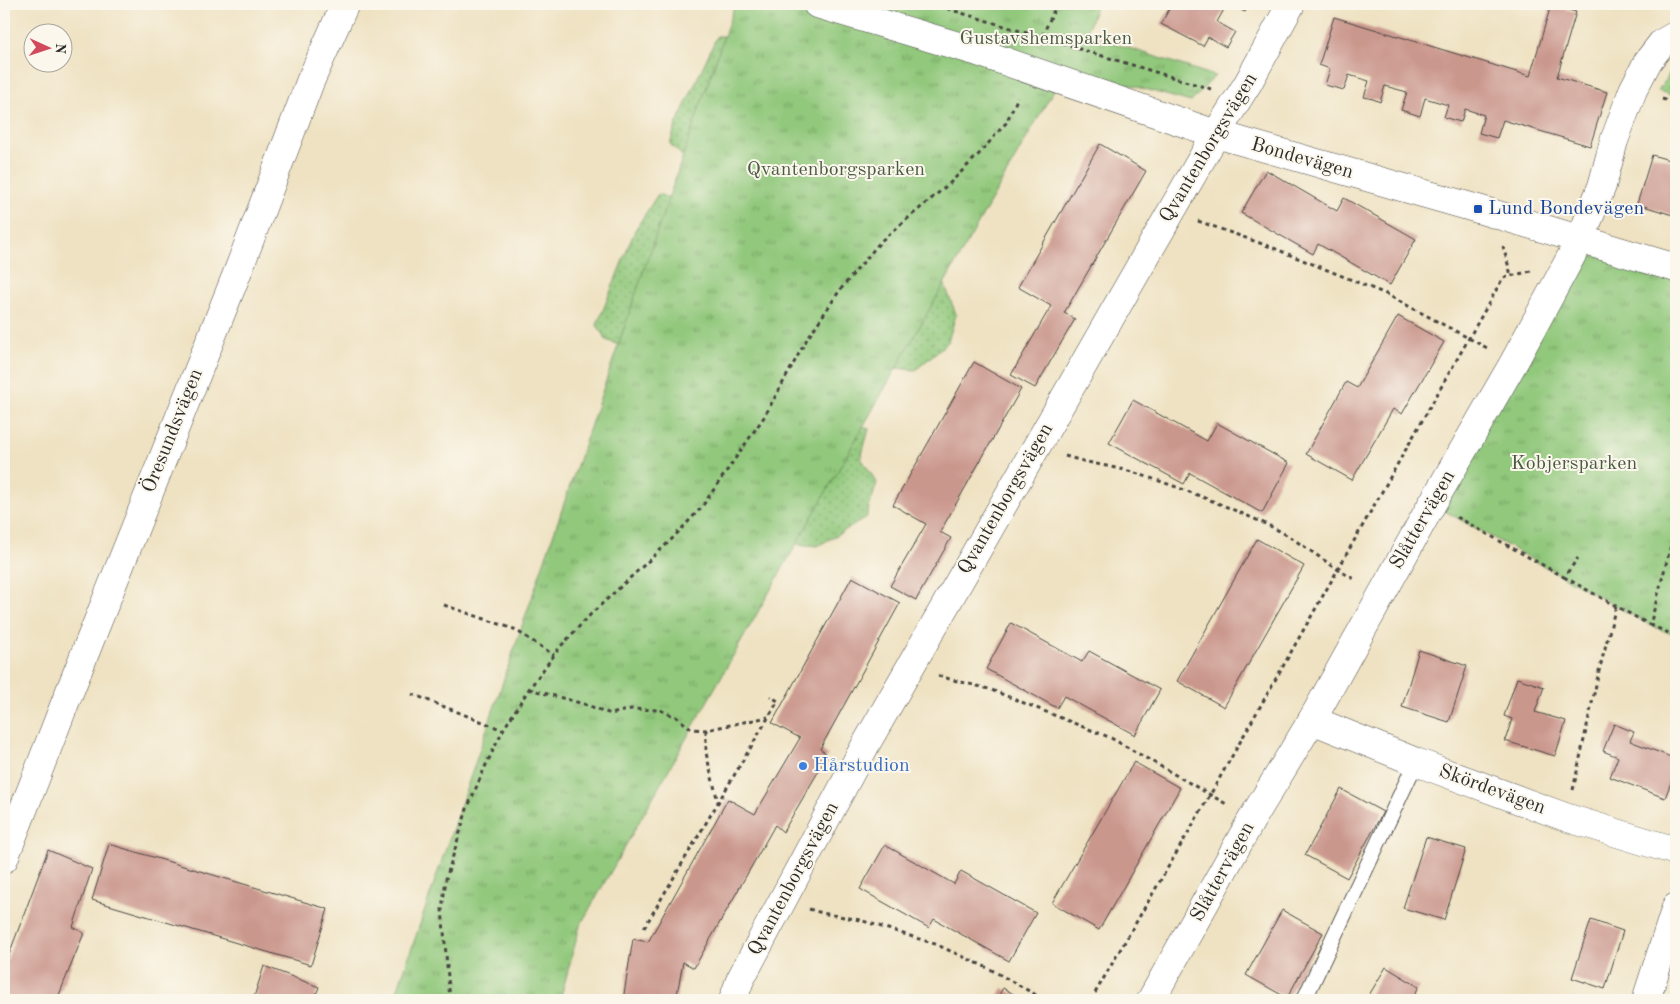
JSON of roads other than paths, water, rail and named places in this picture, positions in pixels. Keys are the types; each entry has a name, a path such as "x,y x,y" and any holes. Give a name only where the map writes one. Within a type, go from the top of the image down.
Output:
{"street":[{"name":"Öresundsvägen","path":"4,859 68,694 238,271 310,82 345,4"},
{"name":"Bondevägen","path":"817,4 975,51 1216,134 1469,206 1676,268"},
{"name":"Qvantenborgsvägen","path":"733,1000 740,980 866,744 1170,212 1239,98 1291,4"},
{"name":"Slåttervägen","path":"1150,1000 1252,819 1312,720 1381,593 1514,362 1567,265 1580,240 1602,186 1614,141 1633,90 1648,61 1662,43 1676,35"},
{"name":"Skördevägen","path":"1312,720 1416,762 1568,818 1676,851"},
{"path":"1646,1000 1676,907"}],"lane":[{"path":"1304,1000 1416,762"}],"place":[{"name":"Lund Bondevägen","path":"1478,209"},
{"name":"Hårstudion","path":"803,766"}],"park label":[{"name":"Gustavshemsparken","path":"1046,39"},
{"name":"Qvantenborgsparken","path":"836,170"},
{"name":"Kobjersparken","path":"1574,464"}]}
